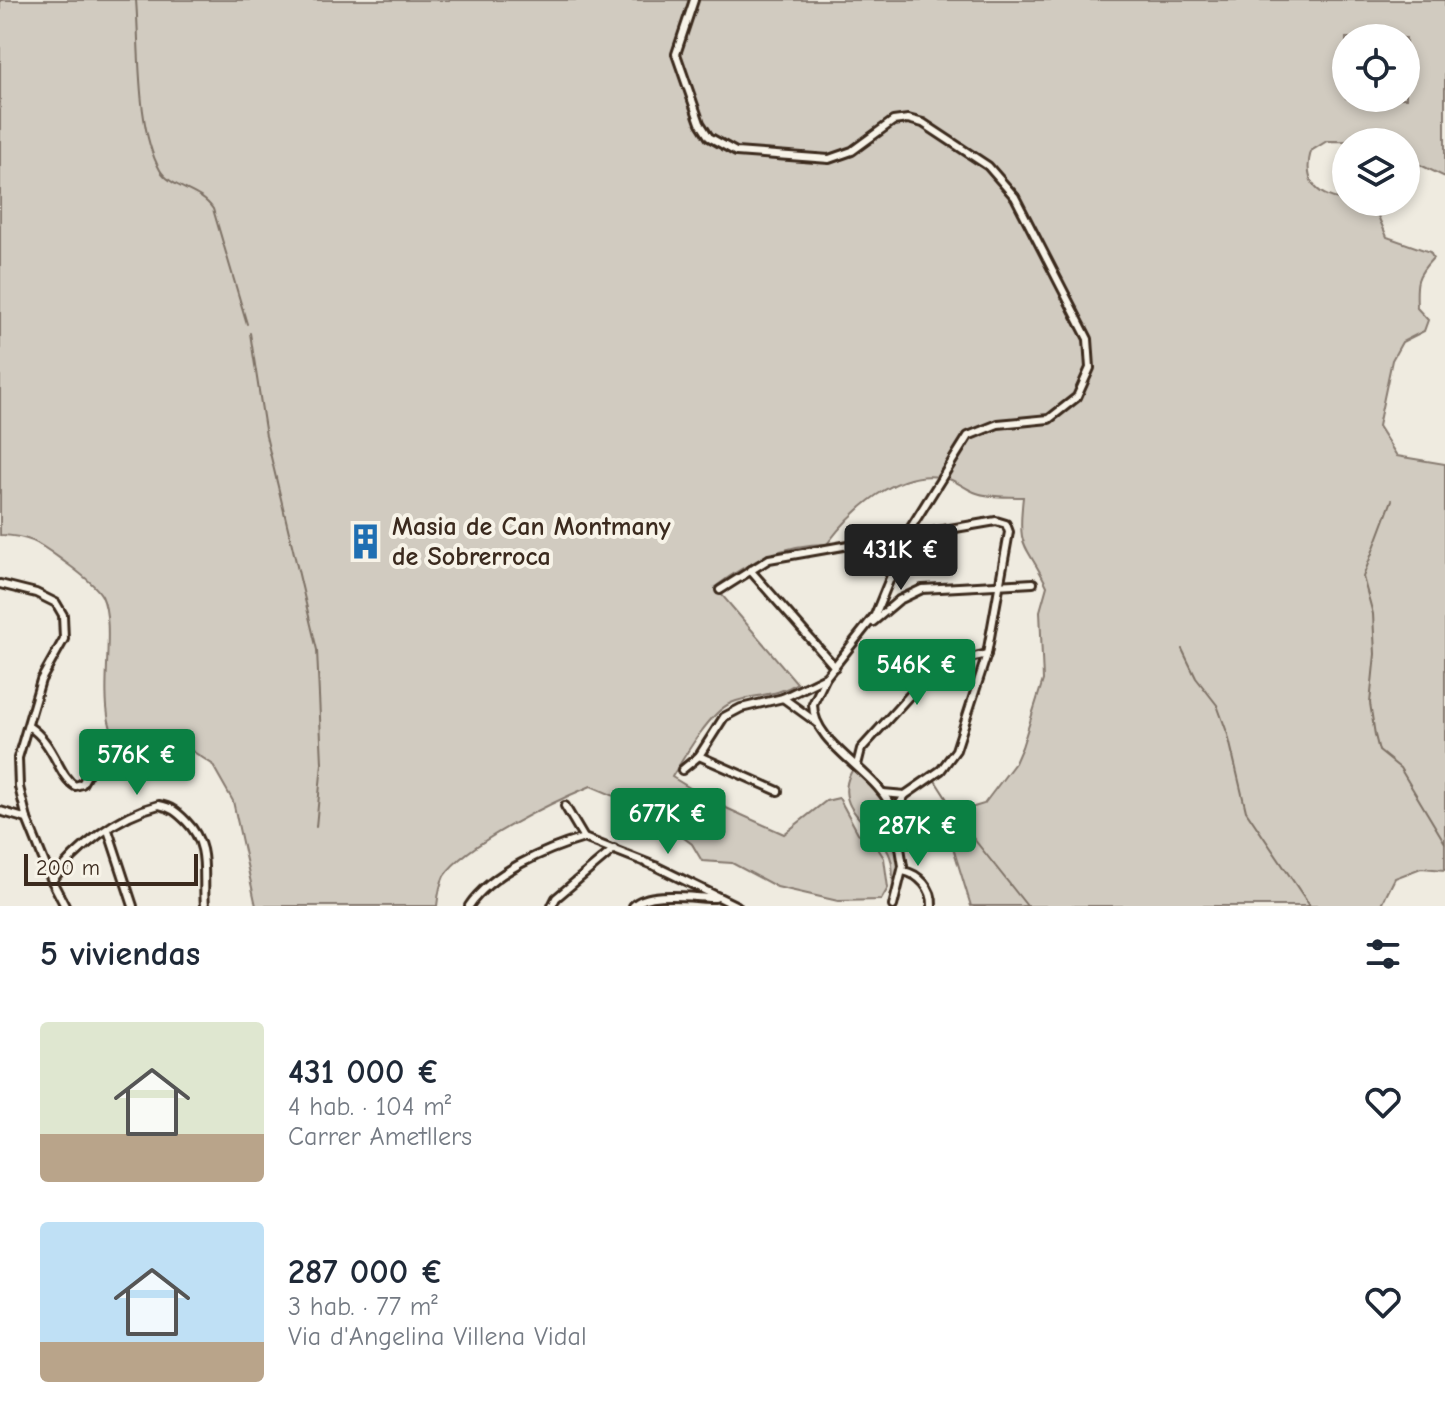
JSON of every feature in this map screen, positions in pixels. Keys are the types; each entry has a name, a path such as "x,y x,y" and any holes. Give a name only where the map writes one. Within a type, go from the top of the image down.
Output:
{"street":[{"path":"694,0 676,54 700,123 709,137 736,152 829,159 852,151 893,121 908,119 923,123 988,166 1015,197 1088,339 1090,368 1077,397 1049,419 998,424 968,436 912,532 913,542 904,544"},
{"path":"895,817 905,795 941,770 953,756 987,654 1009,532 1006,524 996,521 912,532 903,530 900,536"},
{"path":"868,628 904,544 900,536"},
{"path":"720,590 750,570 779,557 900,536"},
{"path":"750,570 835,667"},
{"path":"816,722 813,704 818,688 868,628 899,600 922,589 1033,583"},
{"path":"0,584 36,593 56,603 63,615 64,639 41,680 18,758 19,787 27,819 65,906"},
{"path":"858,767 861,749 929,674 949,663 974,660 987,654"},
{"path":"974,660 981,672"},
{"path":"682,770 699,756 724,717 741,708 783,698 826,677"},
{"path":"783,698 816,722 883,793 895,817 903,871 893,906"},
{"path":"28,726 53,749 67,782 75,786 82,784 106,742"},
{"path":"843,752 861,749"},
{"path":"699,756 778,791"},
{"path":"883,793 905,795"},
{"path":"52,881 76,850 155,805 177,811 203,843 205,906"},
{"path":"565,806 584,838 737,906"},
{"path":"0,811 27,819"},
{"path":"108,830 133,906"},
{"path":"469,906 487,887 509,873 541,855 584,838"},
{"path":"552,906 556,898 614,849"},
{"path":"903,871 911,873 929,889 932,906"},
{"path":"633,906 637,902 662,898 720,898"}],"shaded area":[{"path":"0,0 1445,0 1445,177 1420,165 1420,128 1332,128 1332,141 1311,151 1309,167 1310,179 1316,188 1332,197 1332,216 1378,216 1387,237 1430,252 1433,258 1423,270 1417,286 1417,308 1428,320 1424,331 1402,342 1392,360 1378,426 1397,456 1445,464 1445,870 1421,868 1395,878 1381,906 971,906 947,828 964,810 984,804 1015,763 1043,680 1040,611 1047,586 1024,545 1021,528 1023,497 980,494 945,478 907,480 891,486 862,506 827,544 781,551 741,569 715,587 797,683 781,691 740,700 723,708 698,736 672,777 713,802 784,834 826,801 839,798 858,833 877,847 884,858 888,888 881,900 838,901 777,887 732,863 702,861 692,844 645,809 591,786 534,813 471,851 444,876 437,906 256,906 233,801 212,764 186,747 143,756 121,746 111,730 107,709 108,636 102,596 90,582 42,546 20,537 0,535"},
{"path":"853,769 879,793 885,810 888,810 900,862 893,894 890,855 849,804 847,782"}],"waterway":[{"path":"136,0 143,111 152,153 165,176 201,197 213,209 247,324"},
{"path":"250,333 266,436 317,650 322,763 316,827"},
{"path":"1392,500 1363,577 1373,614 1375,654 1370,703 1379,751 1400,768 1445,843"},
{"path":"1182,649 1196,678 1217,705 1228,735 1246,811 1310,906"},
{"path":"934,779 966,829 1027,906"}],"place":[{"name":"Masia de Can Montmany de Sobrerroca","path":"366,541"}]}
